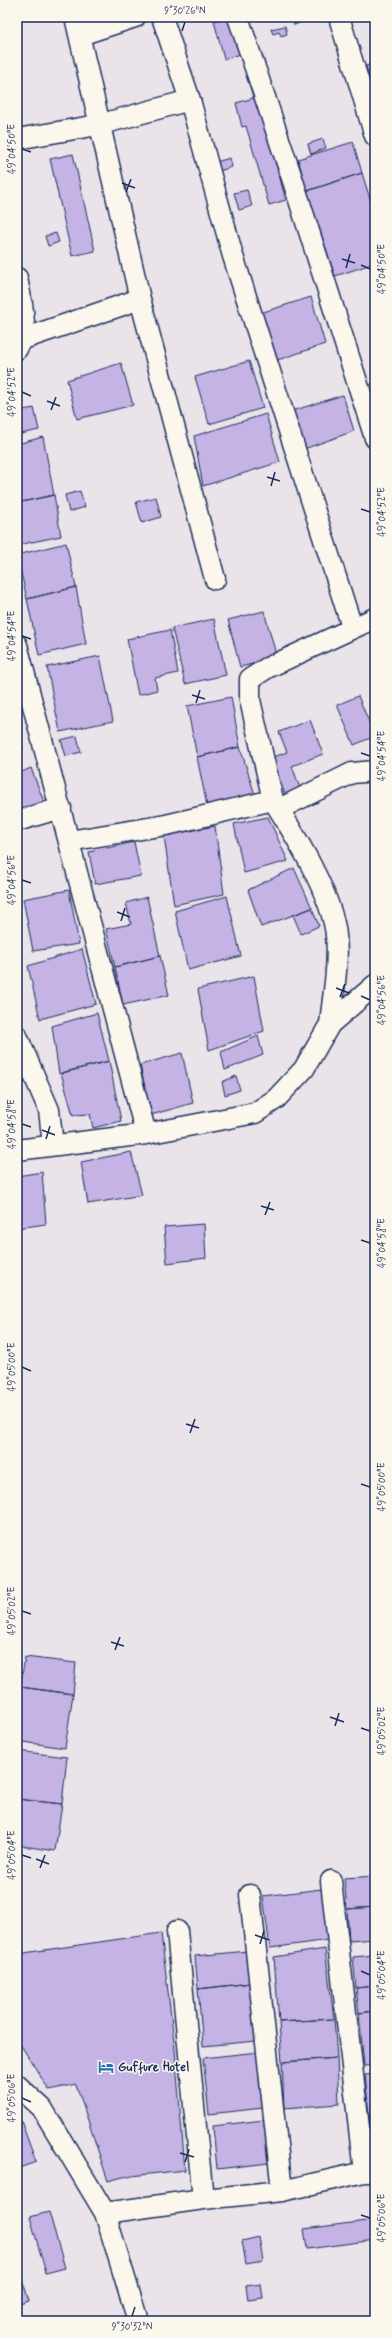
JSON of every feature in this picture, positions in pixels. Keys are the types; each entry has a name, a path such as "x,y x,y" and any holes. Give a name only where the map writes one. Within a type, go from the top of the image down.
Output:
{"street":[{"path":"135,17 77,26 98,125 140,299 215,579"},
{"path":"162,17 190,100 233,256 352,627"},
{"path":"238,17 292,178 375,438"},
{"path":"339,17 375,136"},
{"path":"17,139 98,125 190,100"},
{"path":"17,278 24,318 20,344 140,299"},
{"path":"330,1024 336,974 336,935 318,880 276,805 250,700 250,679 268,668 352,627 375,618"},
{"path":"17,645 146,1134"},
{"path":"69,841 276,805 352,773 375,771"},
{"path":"17,821 61,808"},
{"path":"17,1150 146,1134 255,1113 276,1099 304,1069 330,1024 375,985"},
{"path":"17,1036 49,1110 53,1145"},
{"path":"105,2212 202,2199 282,2191 370,2172 331,1881"},
{"path":"250,1895 282,2191"},
{"path":"177,1931 202,2199"},
{"path":"17,2085 42,2108 105,2212 138,2321"}],"building":[{"path":"226,17 234,17 244,53 224,59 214,21"},
{"path":"292,17 314,17 314,18 294,25"},
{"path":"285,26 287,34 281,36 279,32 273,34 271,29"},
{"path":"375,63 375,100 366,66"},
{"path":"257,97 286,200 269,205 246,126 242,127 236,103"},
{"path":"323,139 326,148 311,154 308,144"},
{"path":"353,142 362,173 307,191 298,159"},
{"path":"73,154 95,251 72,256 50,159"},
{"path":"230,158 232,167 219,171 216,162"},
{"path":"362,173 375,215 375,263 335,276 307,191"},
{"path":"247,190 252,206 239,210 234,193"},
{"path":"56,233 59,242 48,246 45,236"},
{"path":"311,297 325,344 269,363 257,314"},
{"path":"249,361 263,408 209,424 195,377"},
{"path":"121,363 133,405 77,419 67,380"},
{"path":"375,383 375,409 369,385"},
{"path":"343,395 354,431 304,449 292,411"},
{"path":"34,408 39,430 21,434 17,411"},
{"path":"266,414 280,462 203,486 194,436"},
{"path":"43,437 54,495 17,503 17,444"},
{"path":"80,491 85,507 69,512 65,495"},
{"path":"54,495 61,536 18,545 17,503"},
{"path":"156,497 161,517 142,523 136,502"},
{"path":"66,543 76,587 27,599 17,555"},
{"path":"76,587 86,644 39,655 27,599"},
{"path":"264,611 277,658 240,667 228,620"},
{"path":"214,619 226,675 185,684 172,628"},
{"path":"170,630 178,673 155,678 157,690 138,695 127,639"},
{"path":"100,656 113,721 60,732 47,667"},
{"path":"358,696 375,736 354,745 337,705"},
{"path":"231,697 240,747 197,757 187,706"},
{"path":"310,720 323,754 292,766 300,788 285,794 271,758 287,752 279,732"},
{"path":"17,731 23,749 17,751"},
{"path":"77,736 81,752 66,756 61,740"},
{"path":"240,747 255,795 207,806 197,757"},
{"path":"31,768 44,802 17,813 17,774"},
{"path":"268,817 288,861 244,873 234,824"},
{"path":"215,826 224,894 174,905 164,836"},
{"path":"134,842 141,876 95,884 89,852"},
{"path":"294,868 312,908 261,927 248,890"},
{"path":"69,890 79,944 33,951 23,899"},
{"path":"227,896 241,956 188,970 175,911"},
{"path":"147,897 160,956 115,967 106,929 131,924 126,903"},
{"path":"312,908 319,926 301,934 293,915"},
{"path":"82,949 96,1004 40,1019 28,966"},
{"path":"160,956 169,995 123,1005 115,967"},
{"path":"254,976 264,1031 209,1050 198,989"},
{"path":"97,1013 109,1061 59,1074 52,1026"},
{"path":"258,1036 263,1055 225,1070 221,1052"},
{"path":"182,1053 193,1103 151,1115 140,1065"},
{"path":"109,1061 121,1121 93,1128 90,1114 73,1115 61,1073"},
{"path":"236,1076 240,1090 225,1095 222,1082"},
{"path":"131,1152 142,1195 88,1204 81,1162"},
{"path":"42,1172 46,1224 17,1228 17,1176"},
{"path":"204,1224 206,1258 167,1263 164,1227"},
{"path":"25,1657 76,1663 73,1694 20,1687"},
{"path":"20,1687 73,1694 65,1748 17,1741 17,1707"},
{"path":"17,1751 67,1757 62,1804 17,1799"},
{"path":"17,1799 62,1804 55,1851 17,1845"},
{"path":"375,1876 375,1907 347,1909 344,1878"},
{"path":"322,1889 329,1940 270,1948 263,1896"},
{"path":"375,1907 375,1939 349,1941 347,1909"},
{"name":"Guffure Hotel","path":"161,1933 175,2050 185,2170 123,2177 108,2181 76,2084 49,2090 17,2039 17,1954"},
{"path":"325,1949 334,2019 279,2022 274,1957"},
{"path":"248,1951 251,1983 198,1989 195,1956"},
{"path":"375,1955 375,1986 356,1988 353,1957"},
{"path":"251,1983 257,2041 203,2046 198,1989"},
{"path":"375,1986 375,2011 359,2013 356,1988"},
{"path":"375,2011 375,2065 364,2066 359,2013"},
{"path":"334,2019 337,2058 282,2062 279,2022"},
{"path":"258,2052 263,2108 209,2114 203,2058"},
{"path":"337,2058 339,2104 284,2108 282,2062"},
{"path":"375,2074 375,2114 369,2114 365,2075"},
{"path":"369,2114 375,2114 375,2153 373,2153"},
{"path":"264,2120 269,2163 217,2169 213,2126"},
{"path":"21,2121 36,2162 19,2168 17,2123"},
{"path":"49,2212 65,2268 46,2273 30,2217"},
{"path":"375,2220 375,2240 307,2249 304,2229"},
{"path":"259,2237 263,2261 246,2264 242,2241"},
{"path":"17,2263 29,2301 17,2305"},
{"path":"261,2284 263,2298 248,2300 246,2286"}],"place":[{"name":"Guffure Hotel","path":"106,2067"}]}
